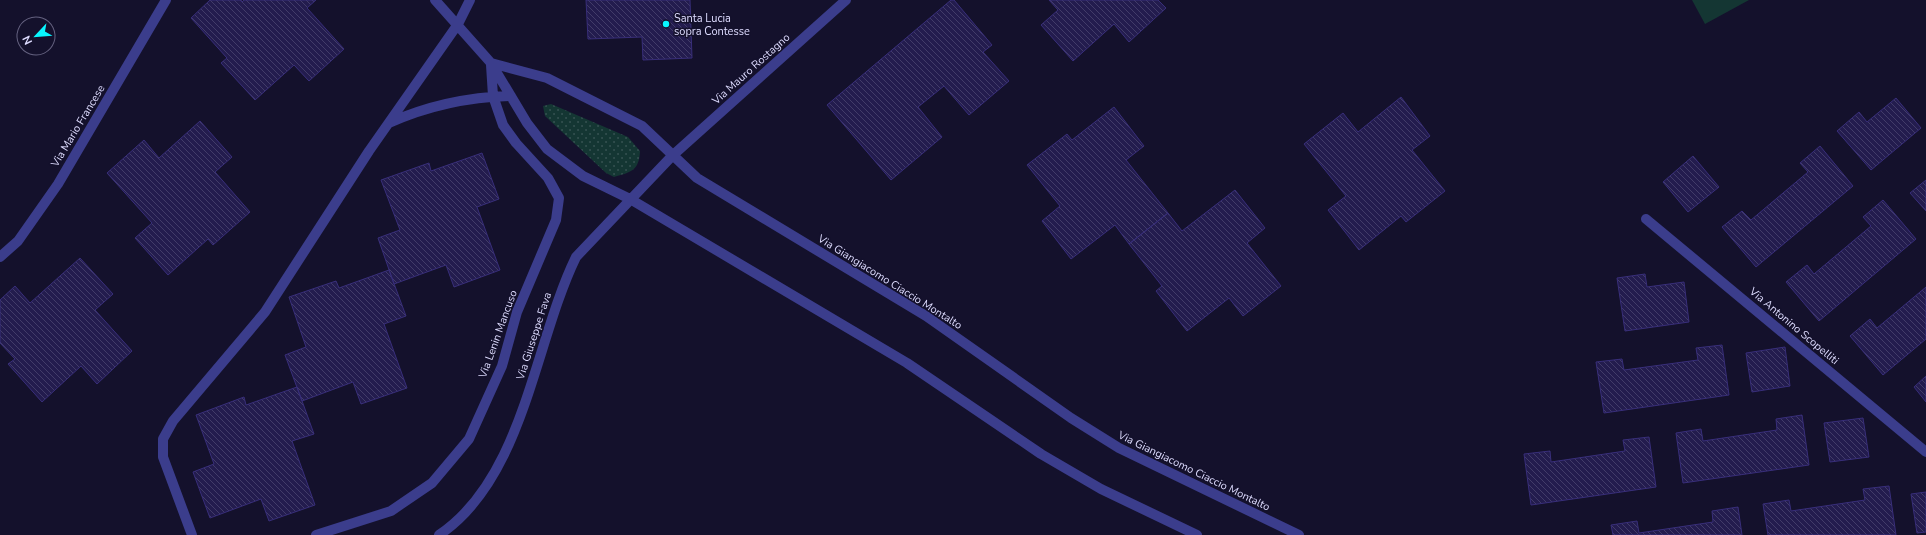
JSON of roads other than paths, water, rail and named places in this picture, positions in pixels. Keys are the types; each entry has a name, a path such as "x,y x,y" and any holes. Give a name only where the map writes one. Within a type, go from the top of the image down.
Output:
{"street":[{"name":"Via Mario Francese","path":"0,257 18,241 58,184 166,0"},
{"path":"435,0 458,24 491,63 526,123 547,149 583,176 630,199 907,363 1041,454 1094,485 1197,535"},
{"path":"192,535 163,457 164,439 173,421 265,312 389,123 458,24 470,0"},
{"name":"Via Mauro Rostagno","path":"672,156 846,0"},
{"name":"Via Giangiacomo Ciaccio Montalto","path":"491,63 546,78 642,126 697,178 926,316 1071,418 1119,448 1300,535"},
{"name":"Via Lenin Mancuso","path":"316,535 391,511 432,483 469,439 502,366 517,312 556,220 559,198 548,178 516,143 503,125 493,96 491,63"},
{"path":"389,123 410,113 443,104 493,96 511,96"},
{"name":"Via Giuseppe Fava","path":"439,535 467,511 484,491 503,457 528,393 566,277 576,257 672,156"},
{"name":"Via Antonino Scopelliti","path":"1646,219 1926,452"}],"place":[{"name":"Santa Lucia sopra Contesse","path":"666,24"}]}
